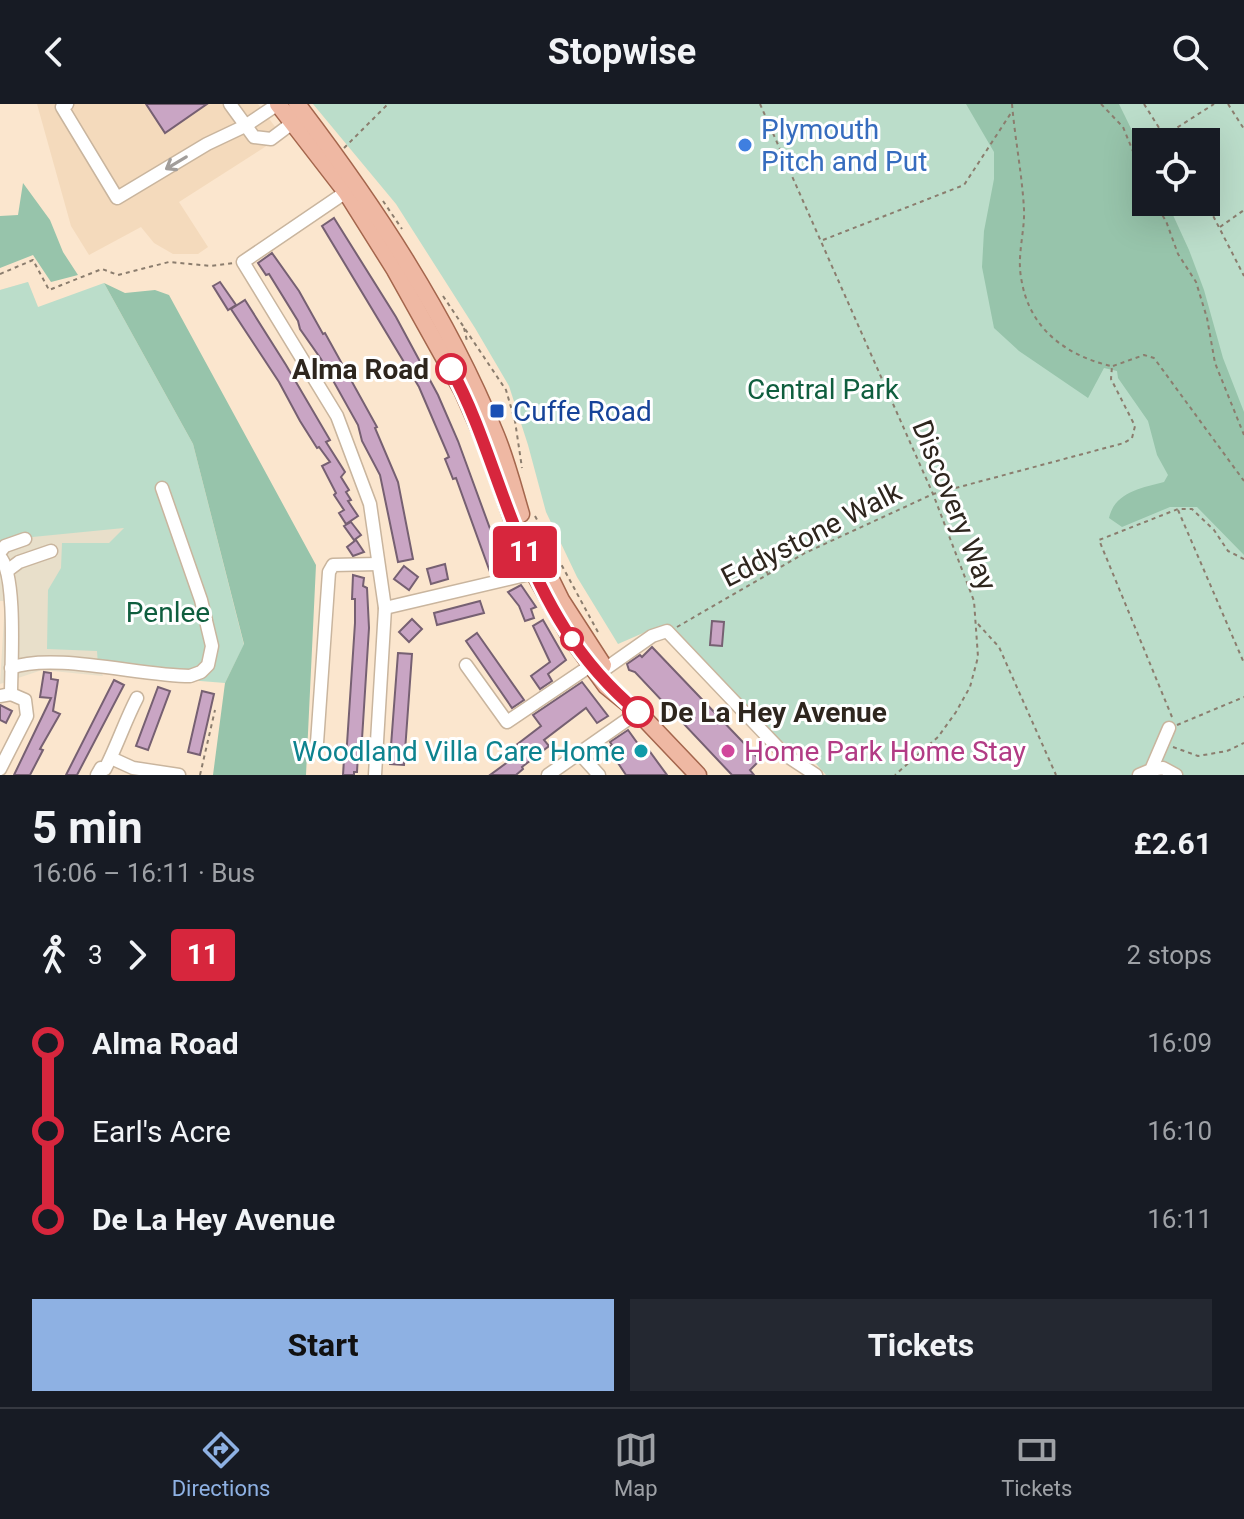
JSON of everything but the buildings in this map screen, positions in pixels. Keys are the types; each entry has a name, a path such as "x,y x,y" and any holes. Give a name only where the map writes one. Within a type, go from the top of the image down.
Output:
{"main road":[{"path":"278,104 298,113 343,167 405,262 474,384 497,436 524,522 606,686 638,712 698,775"},
{"path":"298,113 395,270 462,390 534,573 551,606 598,667"}],"street":[{"path":"67,104 62,107 117,198 278,104"},
{"path":"233,109 248,115 260,104"},
{"path":"233,109 254,137 271,139 298,113"},
{"path":"346,192 243,262 337,416 370,504 385,608 375,775"},
{"path":"11,668 25,663 50,663 190,676 208,665 212,646 201,600 162,488"},
{"path":"0,769 27,716 25,700 6,695 11,668 12,632 7,571 0,554 5,546 25,539"},
{"path":"7,571 19,562 51,551"},
{"path":"317,743 329,572 333,565 378,564"},
{"path":"385,608 534,573"},
{"path":"0,623 12,632"},
{"path":"466,665 507,722 652,636 667,631 784,754 816,775"},
{"path":"137,698 107,763 179,775"},
{"path":"548,775 638,712"},
{"path":"1145,773 1169,728"},
{"path":"579,753 599,775"},
{"path":"1145,773 1163,768 1176,775"}],"path":[{"path":"343,167 344,149 388,104"},
{"name":"Discovery Way","path":"760,104 933,494 974,601 978,657 970,687 938,737 895,775"},
{"path":"1012,104 1023,193 1021,278 1035,319 1066,350 1112,366 1144,355 1154,358 1244,481"},
{"path":"1101,104 1123,127 1132,149"},
{"path":"1144,104 1159,128"},
{"path":"1176,128 1214,104"},
{"path":"1228,104 1244,129"},
{"path":"822,241 964,185 1013,110"},
{"path":"1220,227 1244,210"},
{"path":"1163,216 1178,254 1196,282 1207,318 1215,363 1244,435"},
{"path":"1214,216 1244,276"},
{"path":"0,274 33,260 49,290 102,269 118,275 169,262 211,266 243,262"},
{"name":"Eddystone Walk","path":"667,631 685,624 805,553 933,494 1124,443 1132,438 1135,426 1111,379 1112,366"},
{"path":"1244,559 1228,551 1214,530 1192,509 1178,509 1099,540 1175,726 1244,697"},
{"path":"1178,509 1244,663"},
{"path":"757,557 768,575"},
{"path":"976,622 999,647 1056,775"},
{"path":"200,775 215,710"},
{"path":"1160,746 1180,748 1198,756 1227,751 1244,743"}],"shaded area":[{"path":"37,104 258,104 282,136 179,202 208,247 198,254 173,254 154,243 141,227 89,255 71,226"},
{"path":"28,282 125,528 110,583 97,606 98,666 103,676 42,670 0,684 5,601 0,601 0,290"}],"green space":[{"name":"Central Park","path":"313,104 1244,104 1244,775 826,775 810,757 781,741 681,636 657,627 618,644 577,577 546,512 509,386 396,204"},
{"path":"966,104 1119,104 1132,130 1132,216 1173,216 1204,290 1223,358 1244,412 1244,555 1197,507 1170,507 1122,527 1109,518 1112,509 1123,497 1164,482 1168,475 1157,455 1148,421 1118,378 1117,371 1104,368 1088,398 1019,351 994,328 982,267 984,231 994,179 994,152"},
{"path":"23,183 50,220 63,252 78,275 51,282 33,255 0,268 0,216 18,215"},
{"name":"Penlee","path":"28,282 38,307 104,283 193,444 244,645 225,683 102,673 97,651 47,649 48,590 61,568 62,543 109,543 124,528 12,539 0,546 0,290"},
{"path":"104,283 125,293 155,290 169,295 316,565 306,775 213,775 225,683 244,644 193,444"}],"bus line":[{"name":"11","path":"451,369 485,442 515,527 551,606 606,686 638,712"}],"place":[{"name":"Plymouth Pitch and Put","path":"745,145"},
{"name":"Alma Road","path":"451,369"},
{"name":"Cuffe Road","path":"497,411"},
{"name":"De La Hey Avenue","path":"638,712"},
{"name":"Woodland Villa Care Home","path":"641,751"},
{"name":"Home Park Home Stay","path":"728,751"}]}
